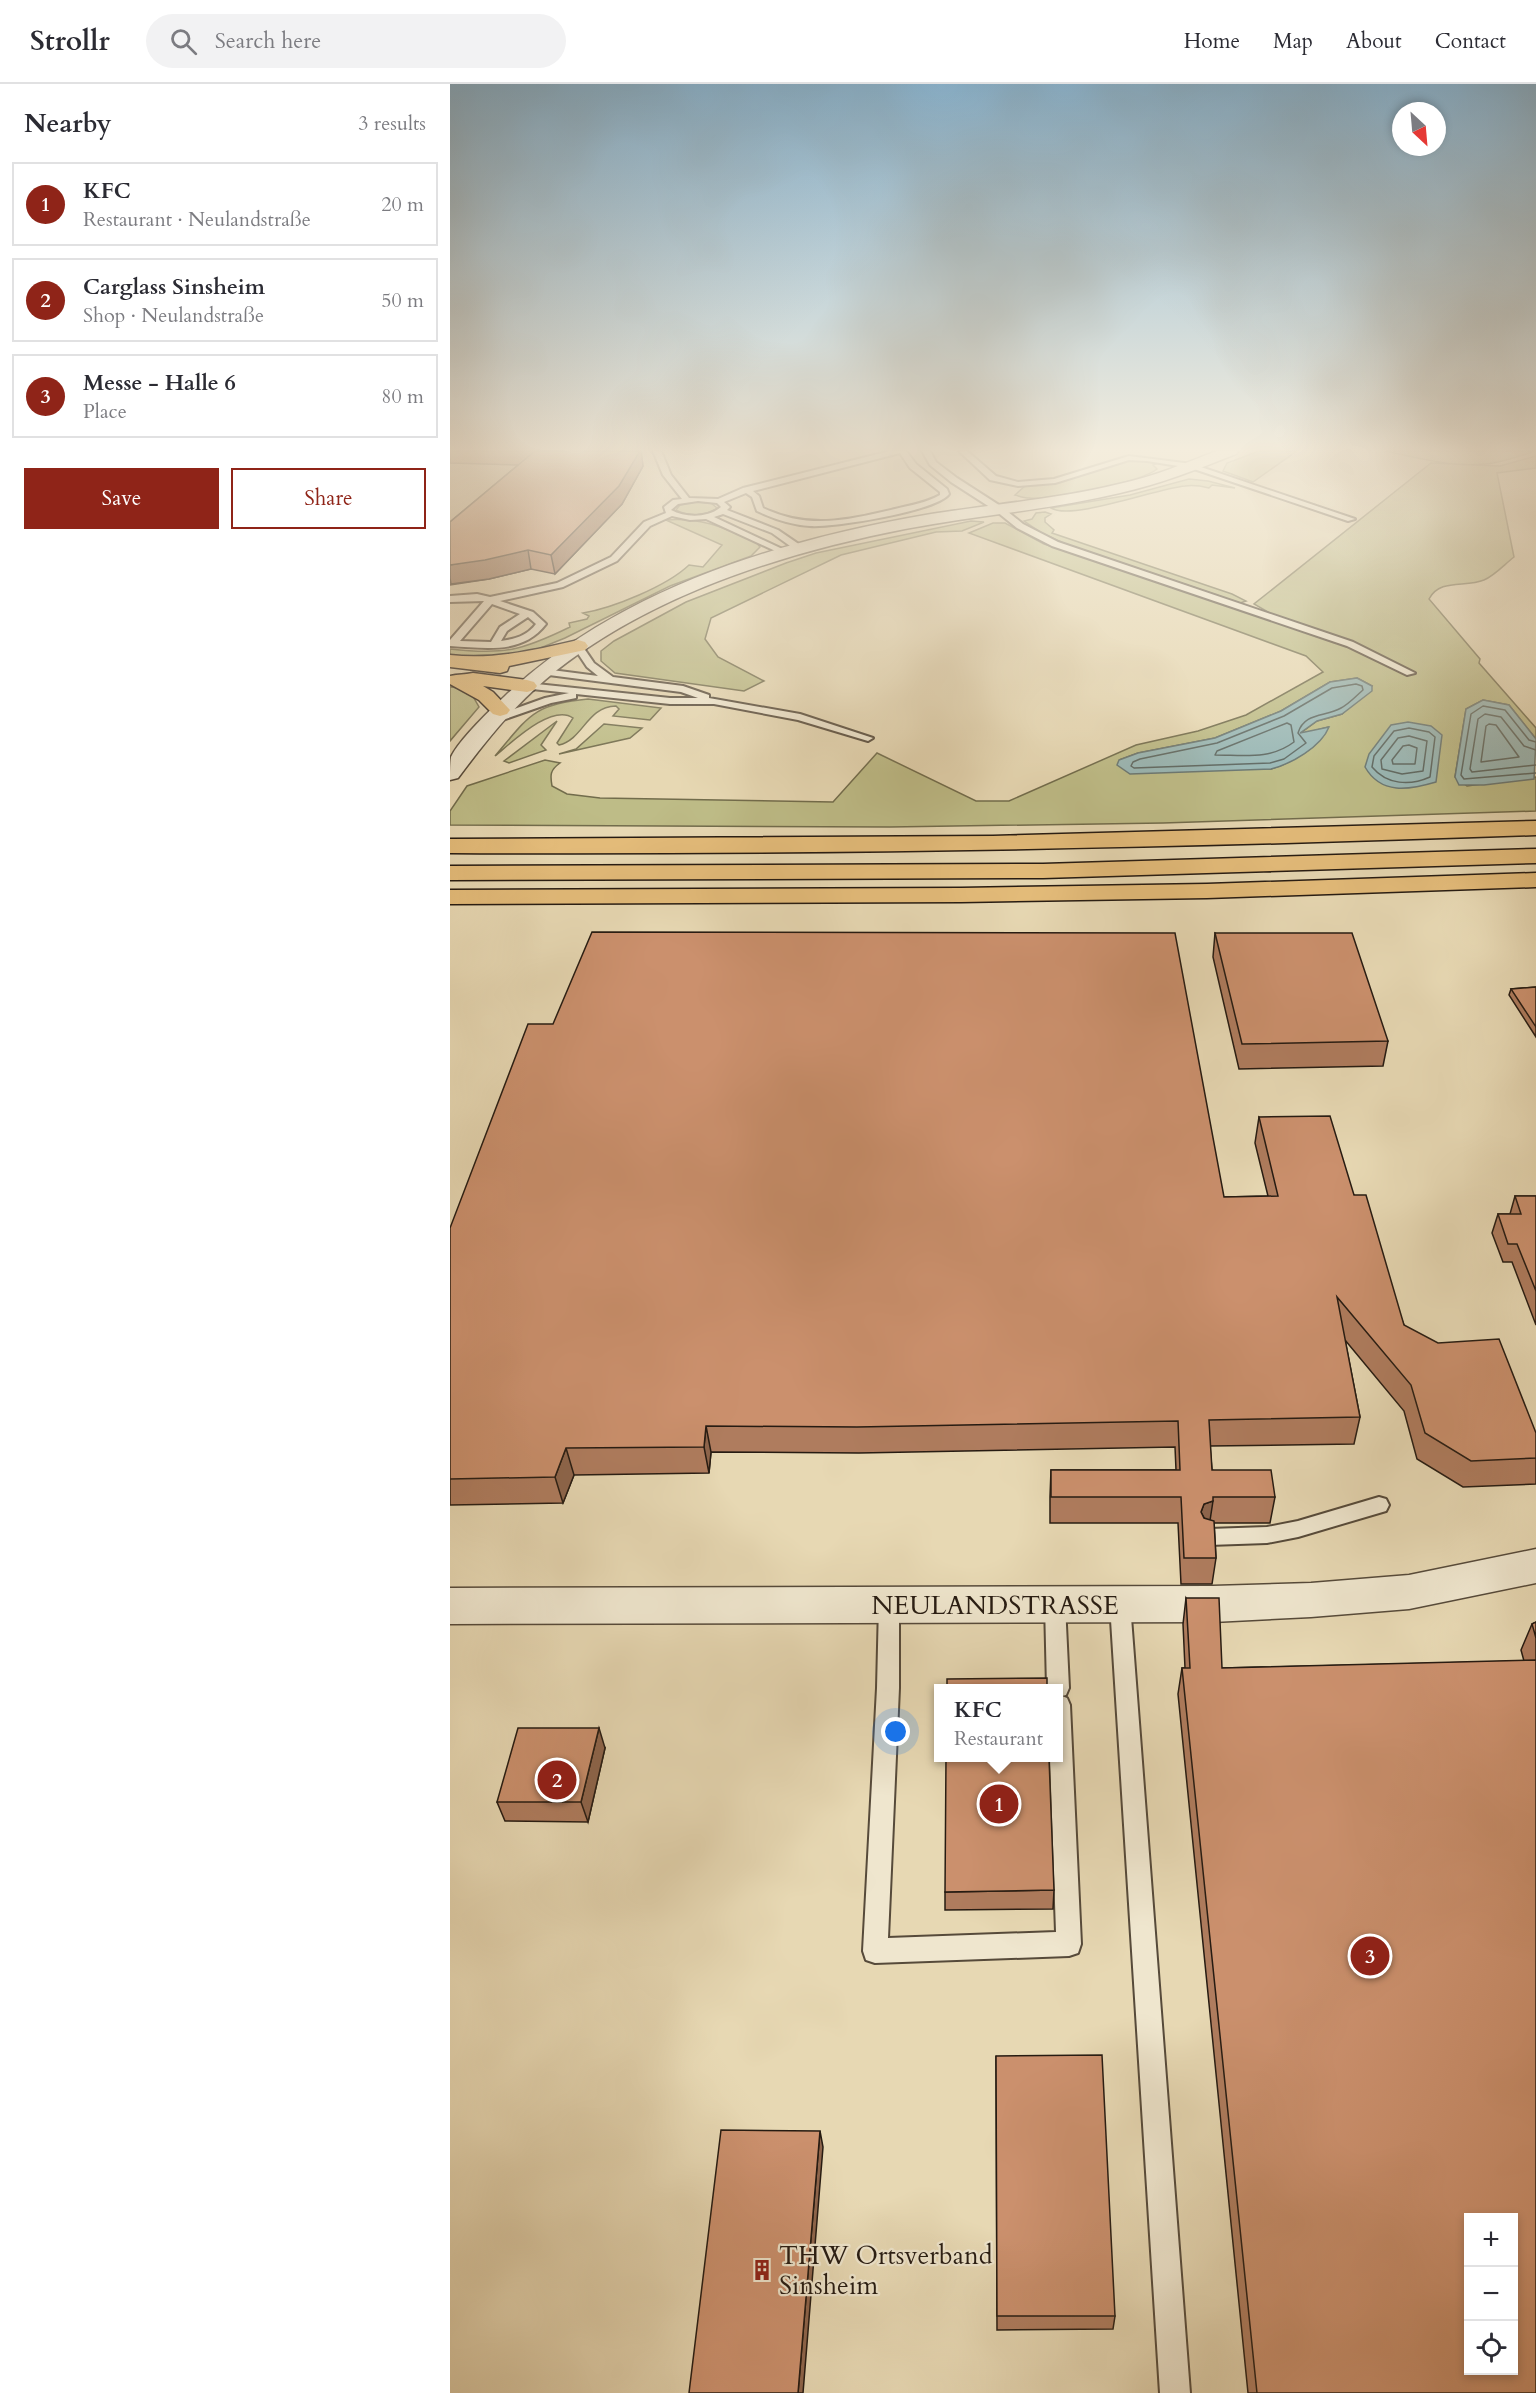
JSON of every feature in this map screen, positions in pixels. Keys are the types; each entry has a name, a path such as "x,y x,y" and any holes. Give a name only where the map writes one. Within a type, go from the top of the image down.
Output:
{"highway":[{"path":"478,664 523,659 578,646"},
{"path":"451,649 478,664 544,672"},
{"path":"450,676 527,686"},
{"path":"450,676 486,696 495,716"},
{"path":"450,846 660,848 1044,843 1536,828"},
{"path":"450,873 1043,871 1536,856"},
{"path":"450,897 973,895 1231,891 1536,880"}],"street":[{"path":"450,773 495,716 527,686 578,646 631,615 762,559"},
{"name":"NEULANDSTRASSE","path":"450,1606 1120,1604 1300,1601 1398,1593 1536,1566"}],"lane":[{"path":"451,649 490,600 560,585 614,559"},
{"path":"1099,559 1350,644 1410,673"},
{"path":"451,599 477,597 490,600 527,613 541,624 532,635 494,645 451,649"},
{"path":"494,645 503,629 527,613"},
{"path":"578,646 590,665 613,681"},
{"path":"544,672 683,689 714,701"},
{"path":"527,686 659,700 714,701 800,717 867,738"},
{"path":"659,700 671,688"},
{"path":"495,716 549,700 589,693"},
{"path":"1209,1537 1267,1535 1298,1529 1379,1505"},
{"path":"1055,1604 1058,1684"},
{"path":"1120,1604 1176,2393"},
{"path":"889,1605 888,1688 875,1951 1069,1944 1061,1762"}],"shaded area":[{"path":"710,559 744,559 670,586 565,638 533,651 481,658 450,656 450,649 499,651 525,646 570,627 569,623 587,619 589,616 583,613 609,606 654,588 689,565 703,567"},
{"path":"799,559 833,559 711,618 705,639 718,657 764,681 744,691 615,673 601,661 601,651 614,641 686,602"},
{"path":"1040,559 1089,559 1262,615 1268,612 1254,604 1311,559 1512,559 1488,578 1440,588 1429,599 1480,659 1479,663 1536,728 1536,739 1509,705 1483,700 1466,709 1455,777 1467,786 1536,777 1536,811 1163,823 890,827 450,825 450,811 467,786 545,760 560,763 551,773 552,786 567,794 600,798 833,802 877,753 976,801 1009,801 1136,745 1198,731 1246,715 1323,672 1306,656","holes":["1357,678 1372,686 1342,714 1317,721 1298,735 1328,727 1325,734 1312,747 1295,759 1271,769 1119,760 1138,753 1215,738 1281,711 1330,682"]},
{"path":"1109,559 1128,559 1232,594 1246,601 1240,603"},
{"path":"450,686 471,693 479,707 450,741"},
{"path":"588,699 661,708 650,720 613,716 619,709 616,706 606,708 591,717 574,737 559,745 557,743 573,718 564,715 554,716 532,726 495,756 534,714 555,704"},
{"path":"557,721 541,745 546,750 509,763 504,761"},
{"path":"604,724 642,728 630,738 559,754 576,749"}],"water":[{"path":"1357,678 1372,686 1372,691 1342,714 1317,721 1300,733 1329,727 1312,748 1279,767 1130,774 1117,765 1119,760 1138,753 1215,738 1281,711 1330,682"},
{"path":"1483,700 1509,705 1536,739 1534,779 1484,785 1459,785 1455,777 1466,709"},
{"path":"1408,722 1431,726 1442,735 1436,782 1406,788 1387,786 1372,776 1365,767 1369,754 1391,725"}],"building":[{"path":"450,559 490,559 485,560 450,565"},
{"path":"592,932 1175,933 1224,1197 1278,1196 1259,1117 1330,1116 1354,1195 1366,1195 1404,1325 1438,1343 1499,1339 1536,1433 1536,1458 1471,1461 1425,1433 1411,1385 1337,1297 1360,1417 1209,1420 1212,1470 1271,1470 1275,1497 1213,1497 1213,1501 1204,1504 1201,1512 1204,1518 1214,1521 1216,1558 1184,1558 1181,1497 1051,1497 1051,1470 1180,1470 1178,1421 857,1427 706,1426 704,1447 566,1448 555,1477 450,1479 450,1228 528,1024 553,1024"},
{"path":"1215,933 1352,933 1388,1041 1242,1044"},
{"path":"1536,987 1536,1027 1511,989"},
{"path":"1515,1196 1536,1196 1536,1291 1517,1244 1508,1244 1498,1214 1521,1214"},
{"path":"1186,1598 1219,1598 1222,1668 1536,1660 1536,2393 1257,2393 1182,1668 1190,1668"},
{"path":"1536,1622 1536,1638 1532,1624"},
{"path":"1047,1678 1047,1684 947,1684 947,1679"},
{"path":"518,1728 599,1728 581,1802 497,1802"},
{"path":"946,1762 1049,1762 1054,1890 945,1892"},
{"path":"1102,2055 1115,2316 997,2316 996,2056"},
{"name":"THW Ortsverband Sinsheim","path":"721,2130 820,2131 798,2393 689,2393"}],"place":[{"name":"Carglass Sinsheim","path":"557,1780"},
{"name":"KFC","path":"999,1804"},
{"name":"Messe - Halle 6","path":"1370,1956"},
{"name":"THW Ortsverband Sinsheim","path":"762,2270"}]}
